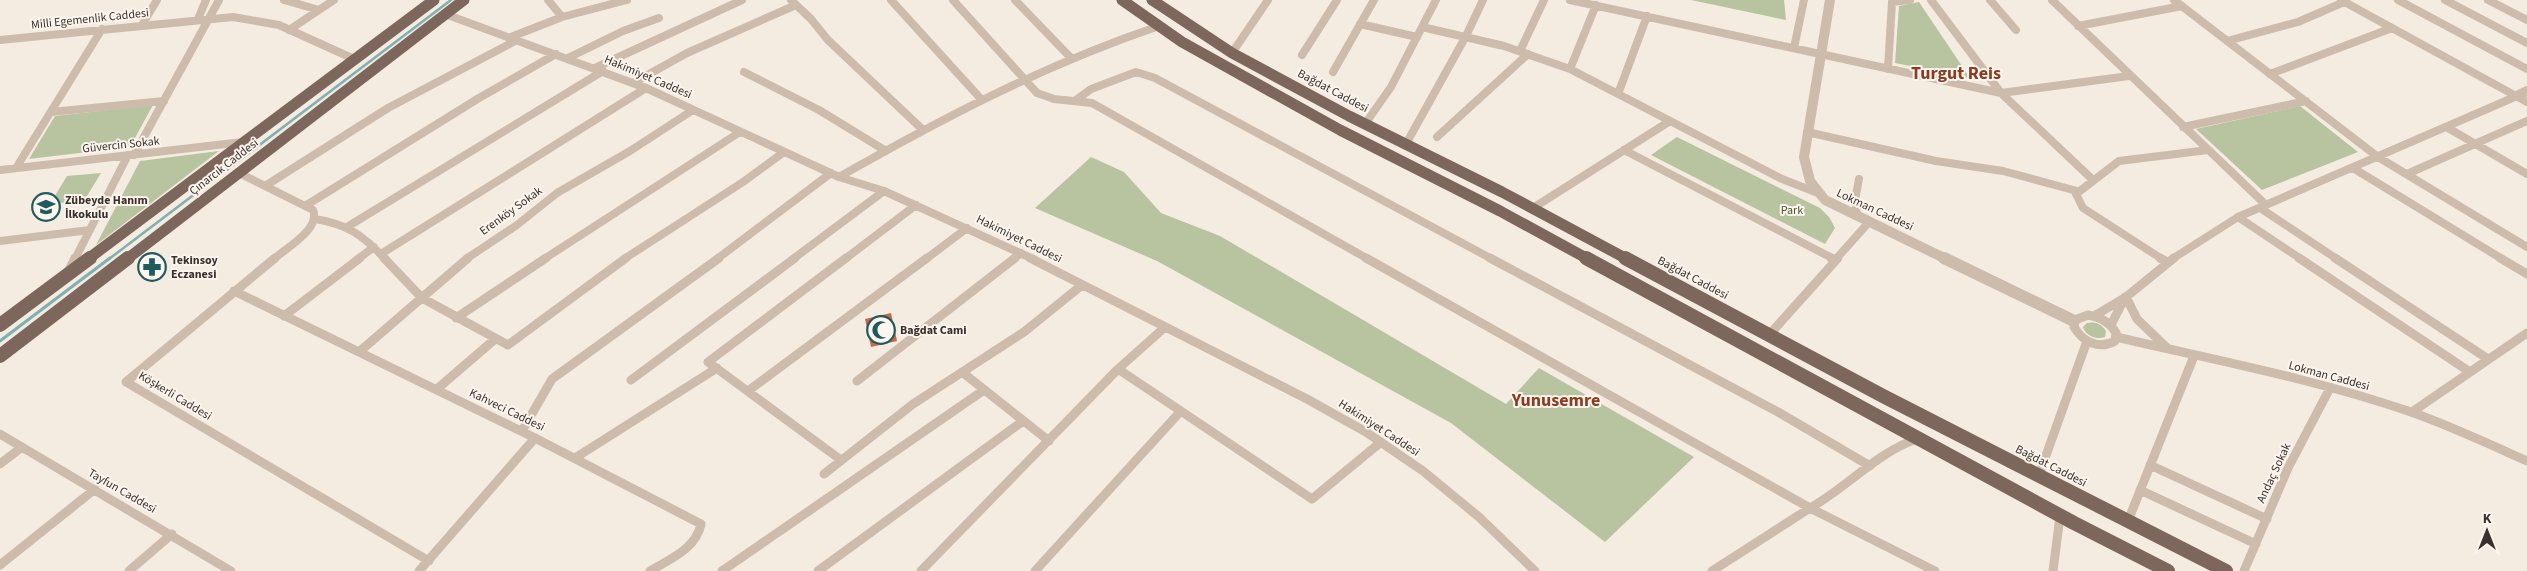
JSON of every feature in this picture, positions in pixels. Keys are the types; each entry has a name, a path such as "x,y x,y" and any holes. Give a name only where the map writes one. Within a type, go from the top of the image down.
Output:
{"main road":[{"name":"Çınarcık Caddesi","path":"0,325 434,0"},
{"name":"Çınarcık Caddesi","path":"0,356 464,0"},
{"path":"1122,0 1182,42 1332,125 1500,211 1917,439 2060,516 2168,571"},
{"name":"Bağdat Caddesi","path":"1152,0 1232,52 1365,124 1533,208 2039,475 2226,571"}],"street":[{"path":"142,24 157,0"},
{"path":"198,19 206,0"},
{"path":"67,275 131,155 164,100 219,0"},
{"path":"284,0 319,10"},
{"path":"288,30 334,0"},
{"path":"548,0 562,17"},
{"path":"265,186 392,104 514,39 562,17 627,0"},
{"path":"347,227 599,70 742,0"},
{"path":"891,0 982,99"},
{"path":"953,0 1024,80 1029,90 1041,96 1092,103 1810,508 1936,571"},
{"path":"1015,0 1071,58"},
{"path":"1232,52 1268,0"},
{"path":"1302,55 1337,0"},
{"path":"1333,72 1374,0"},
{"path":"1365,124 1391,87 1436,0"},
{"path":"1406,144 1466,36 1483,0"},
{"path":"1520,51 1544,0"},
{"path":"1570,0 2001,94 2129,76"},
{"path":"1794,48 1804,0"},
{"name":"Lokman Caddesi","path":"1830,0 1820,53 1804,164 1808,179 1818,193 1826,200 2074,321"},
{"path":"1888,68 1892,2 1910,0"},
{"path":"1931,0 2001,94 2093,180"},
{"path":"1990,0 2016,30"},
{"path":"2052,0 2208,150 2263,207 2488,359"},
{"path":"2174,0 2378,157 2527,247"},
{"path":"2398,0 2527,69"},
{"path":"2445,0 2527,43"},
{"path":"2488,0 2527,20"},
{"path":"2227,41 2298,22 2343,1 2527,102"},
{"path":"633,83 687,53 794,3 811,19 828,40 923,130"},
{"path":"1570,69 1596,6"},
{"path":"2078,26 2182,6"},
{"name":"Hakimiyet Caddesi","path":"445,14 646,88 835,175 916,205 1021,253 1164,328 1307,399 1381,442 1451,493 1534,570"},
{"path":"1618,94 1648,16"},
{"name":"Milli Egemenlik Caddesi","path":"0,40 210,18 255,19 288,30 354,59"},
{"path":"568,58 610,37 659,18"},
{"path":"1360,24 1416,37"},
{"path":"522,431 552,379 835,175 886,151 982,99 1071,58 1159,26"},
{"path":"1422,27 1466,36 1520,51 1570,69 1782,179 1818,193"},
{"path":"2270,74 2392,28"},
{"path":"16,168 102,29"},
{"path":"305,206 479,98 556,54"},
{"path":"1437,137 1528,54"},
{"path":"744,72 819,110 886,151"},
{"path":"1076,100 1091,90 1136,72 1155,78 1778,412 1870,466"},
{"path":"381,254 646,88"},
{"path":"2094,316 2126,297 2167,262 2238,217 2448,128 2527,91"},
{"path":"50,112 164,100"},
{"path":"2184,127 2306,101"},
{"name":"Erenköy Sokak","path":"359,352 456,266 517,225 557,192 630,150 693,110"},
{"path":"1533,208 1670,121"},
{"path":"2407,174 2527,121"},
{"path":"2448,128 2527,174"},
{"path":"456,318 611,214 740,132"},
{"path":"1808,132 1821,137 1936,161 2003,171 2077,191 2119,160 2208,150"},
{"name":"Güvercin Sokak","path":"0,170 244,142"},
{"path":"1624,150 1836,260"},
{"path":"239,173 313,210 315,219 335,222 347,227 374,247 422,298 494,340 508,345 635,251 743,182 784,152"},
{"path":"2353,168 2527,274"},
{"path":"1857,215 1855,200 1859,179"},
{"path":"2077,191 2077,200 2083,208 2167,262"},
{"path":"631,380 884,192"},
{"path":"841,460 708,362 916,205"},
{"path":"2238,217 2470,372"},
{"name":"Köşkerli Caddesi","path":"315,219 307,231 126,382 429,561"},
{"path":"1770,334 1870,221"},
{"path":"748,391 967,228"},
{"path":"0,241 90,230"},
{"path":"284,316 374,247"},
{"path":"857,381 1021,253"},
{"path":"824,474 913,404 1024,332 1082,285"},
{"name":"Kahveci Caddesi","path":"234,291 522,431 700,524 698,535 693,543 650,571"},
{"path":"2111,325 2126,297"},
{"path":"2126,297 2132,311 2142,326 2170,350"},
{"path":"2083,316 2094,316 2111,325 2116,337 2107,345 2087,341 2075,331 2074,321 2083,316"},
{"path":"921,571 1118,369 1164,328"},
{"path":"2412,412 2527,333"},
{"name":"Lokman Caddesi","path":"2116,337 2330,388 2412,412 2527,461"},
{"path":"436,390 494,340"},
{"path":"2039,475 2087,341"},
{"path":"2128,521 2194,356"},
{"path":"575,458 717,368"},
{"path":"1118,369 1312,499 1381,442"},
{"path":"962,372 1049,441"},
{"name":"Andaç Sokak","path":"2244,571 2288,468 2330,388"},
{"path":"722,571 984,390"},
{"path":"1035,571 1180,412"},
{"path":"818,571 1023,420"},
{"name":"Tayfun Caddesi","path":"0,434 172,534 231,571"},
{"path":"419,571 535,438"},
{"path":"1713,571 1830,497 1870,466 1892,453 1901,444 1917,439"},
{"path":"0,464 22,447"},
{"path":"2150,465 2266,519"},
{"path":"0,565 95,489"},
{"path":"2140,490 2256,544"},
{"path":"2053,571 2060,516"},
{"path":"129,571 172,534"}],"green space":[{"path":"1691,0 1784,0 1786,20"},
{"path":"1919,2 1970,78 1895,63 1899,6"},
{"path":"153,105 130,147 29,159 55,116"},
{"path":"2300,106 2358,152 2262,190 2196,129"},
{"name":"Park","path":"1677,137 1820,208 1829,217 1835,228 1825,244 1651,155"},
{"path":"219,151 96,245 140,161"},
{"path":"1091,157 1124,172 1161,213 1220,236 1506,404 1539,368 1694,457 1605,542 1451,423 1157,261 1035,208"},
{"path":"101,173 84,201 50,204 67,176"},
{"path":"2087,323 2100,325 2106,331 2105,337 2098,338 2089,335 2083,327"}],"building":[{"name":"Bağdat Cami","path":"891,313 897,341 871,347 865,319"}],"waterway":[{"path":"109,259 451,0"},
{"path":"0,341 110,258"}],"place":[{"name":"Zübeyde Hanım İlkokulu","path":"46,207"},
{"name":"Tekinsoy Eczanesi","path":"152,267"},
{"name":"Bağdat Cami","path":"881,330"}],"district":[{"name":"Turgut Reis","path":"1956,73"},
{"name":"Yunusemre","path":"1556,400"}]}
